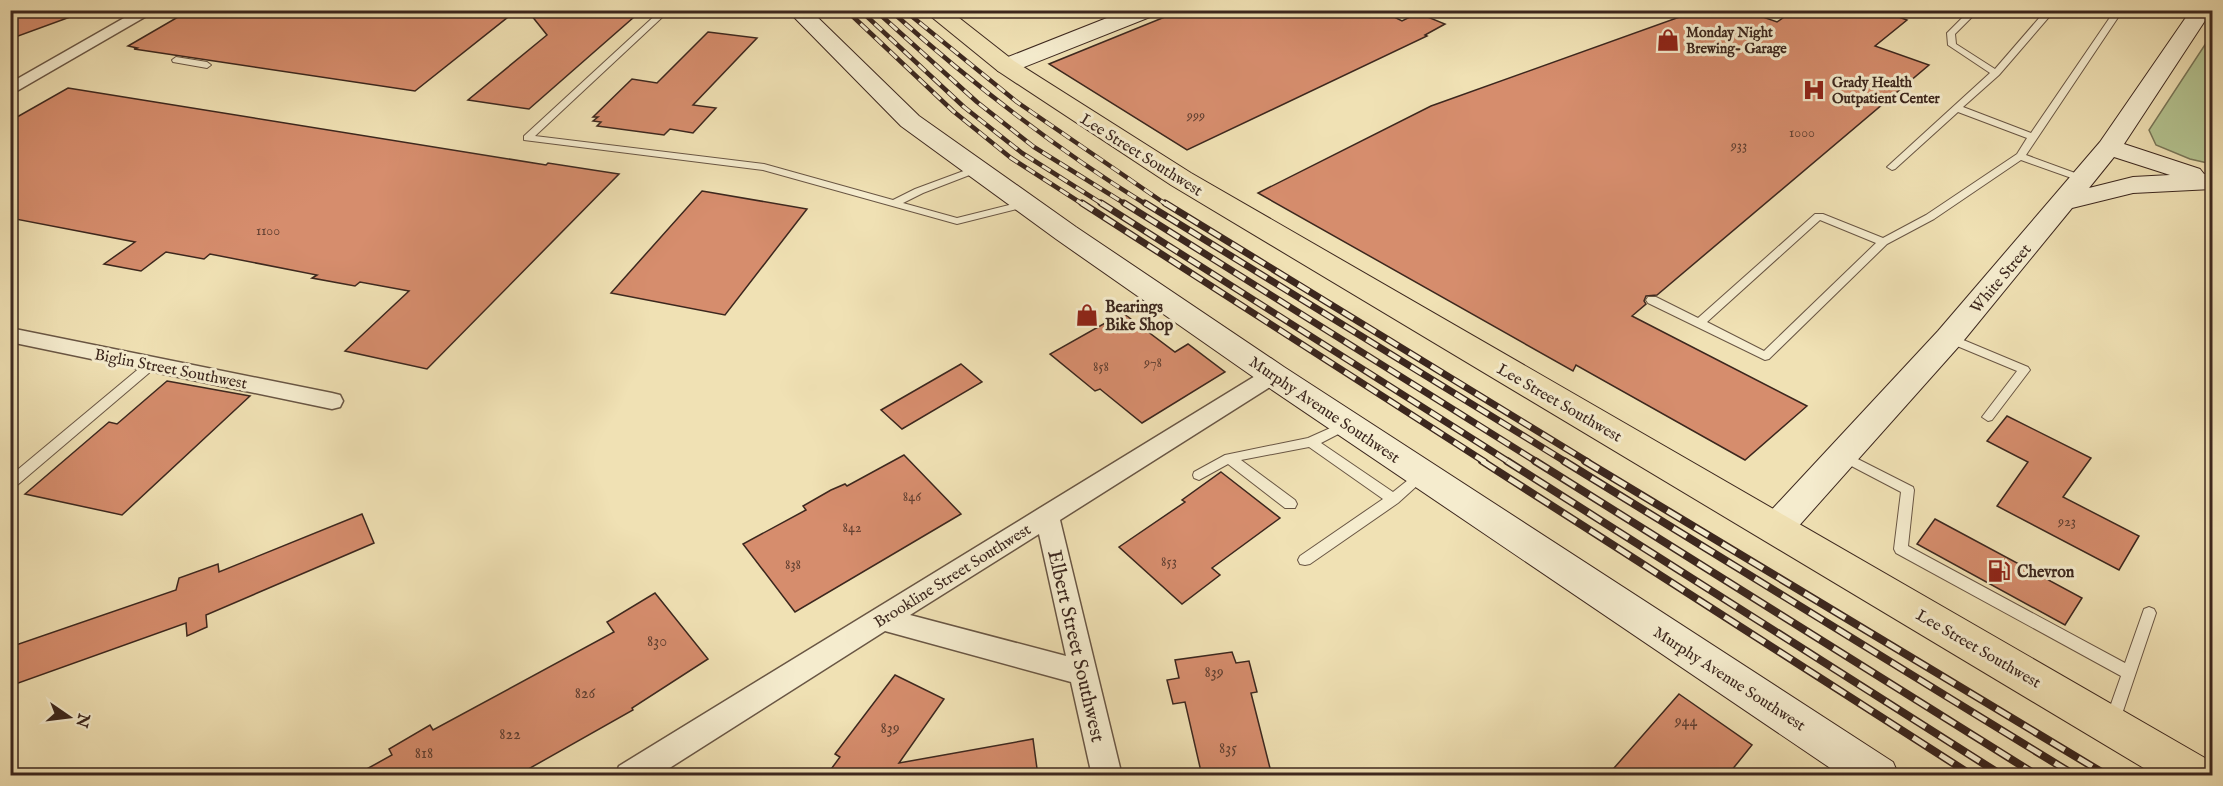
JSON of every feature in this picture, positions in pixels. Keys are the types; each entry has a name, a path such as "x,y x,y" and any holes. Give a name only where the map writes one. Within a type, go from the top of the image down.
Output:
{"main road":[{"name":"Lee Street Southwest","path":"934,10 1006,66 1181,179 2197,776"}],"street":[{"path":"10,90 150,10"},
{"name":"Murphy Avenue Southwest","path":"797,10 910,121 977,170 1273,375 1878,776"},
{"path":"1006,66 1147,10"},
{"name":"White Street","path":"1776,528 1949,338 2083,179 2109,147 2202,10"},
{"path":"10,77 61,61"},
{"path":"2109,147 2212,180"},
{"path":"2063,202 2133,185 2212,180"},
{"name":"Biglin Street Southwest","path":"10,335 332,400"},
{"name":"Brookline Street Southwest","path":"630,776 1273,375"},
{"name":"Elbert Street Southwest","path":"1047,516 1107,776"},
{"path":"881,619 1083,673"}],"lane":[{"path":"666,10 527,138 764,167 957,221 1025,204"},
{"path":"1975,10 1951,33 1952,45 1996,73"},
{"path":"1892,167 1996,73 2051,10"},
{"path":"1652,300 1765,356 1883,242 1930,217 2020,156 2119,10"},
{"path":"176,60 207,64"},
{"path":"1957,108 2033,137"},
{"path":"2020,156 2083,179"},
{"path":"893,204 919,191 977,170"},
{"path":"1699,323 1819,216 1883,242"},
{"path":"1949,338 2024,370 1988,417"},
{"path":"10,484 152,364"},
{"path":"1199,475 1229,458 1311,442 1347,424"},
{"path":"1311,442 1393,499"},
{"path":"1842,456 1908,490 1901,549 2129,673"},
{"path":"1229,458 1290,504"},
{"path":"1305,560 1424,475"},
{"path":"2112,725 2149,613"}],"green space":[{"path":"2212,34 2212,164 2190,159 2156,145 2149,130"}],"building":[{"path":"10,10 80,10 81,13 10,39"},
{"path":"190,10 517,10 415,91 134,49 137,48 128,46"},
{"path":"527,10 642,10 529,109 468,100 547,35"},
{"path":"1182,10 1380,10 1402,21 1418,13 1445,24 1425,35 1427,36 1187,150 1049,64"},
{"path":"1699,10 1743,10 1777,22 1794,10 1879,10 1907,20 1875,46 1929,65 1657,295 1646,296 1644,301 1646,304 1632,316 1807,406 1745,460 1576,365 1573,371 1258,193 1431,106"},
{"path":"708,32 757,38 693,105 716,108 693,133 670,129 664,135 597,126 601,122 593,121 598,117 593,117 632,79 657,83"},
{"path":"68,88 546,165 548,163 619,174 427,369 345,351 409,291 360,282 355,286 312,278 317,275 210,254 204,259 166,252 141,271 104,264 135,242 10,218 10,121"},
{"path":"702,191 807,209 725,315 611,293"},
{"path":"1123,313 1175,352 1188,344 1225,372 1142,423 1100,389 1095,391 1050,354"},
{"path":"961,364 982,382 902,429 881,410"},
{"path":"167,381 250,396 122,515 25,494 109,422 117,424"},
{"path":"2007,416 2091,458 2063,497 2139,536 2119,570 1997,506 2028,462 1987,441"},
{"path":"904,455 961,514 795,612 743,544 806,510 803,506 831,490 845,484 847,486"},
{"path":"1221,472 1280,518 1212,568 1220,575 1182,604 1119,547 1185,502 1182,500"},
{"path":"362,514 374,543 206,615 207,627 187,636 186,623 10,686 10,647 176,590 179,578 218,564 219,572"},
{"name":"Chevron","path":"1935,519 2082,598 2065,625 1917,544"},
{"path":"655,593 708,659 632,708 633,710 516,776 354,776 392,755 389,749 430,725 433,730 614,632 607,622"},
{"path":"1232,652 1236,663 1249,661 1257,692 1251,693 1272,776 1202,776 1185,702 1173,704 1167,680 1179,678 1175,660"},
{"path":"895,675 944,699 899,763 1033,739 1038,776 893,776 893,771 890,776 826,776 840,757 835,754"},
{"path":"1679,694 1752,745 1727,776 1607,776"}],"railway":[{"path":"846,10 953,111 1011,158 1084,205"},
{"path":"860,10 964,107 1022,153 1104,205"},
{"path":"875,10 977,102 1034,147 1127,205"},
{"path":"890,10 1014,113 1080,161 1147,205"},
{"path":"904,10 1017,102 1167,205"},
{"path":"1082,203 1485,462"},
{"path":"1101,203 1509,462"},
{"path":"1124,203 1537,462"},
{"path":"1145,203 1566,462"},
{"path":"1165,203 1588,462"},
{"path":"1482,461 1973,776"},
{"path":"1507,461 2003,776"},
{"path":"1535,461 2038,776"},
{"path":"1564,461 2076,776"},
{"path":"1585,461 2108,776"}],"place":[{"name":"Monday Night Brewing- Garage","path":"1668,40"},
{"name":"Grady Health Outpatient Center","path":"1814,90"},
{"name":"Bearings Bike Shop","path":"1087,315"},
{"name":"Chevron","path":"1999,571"}]}
